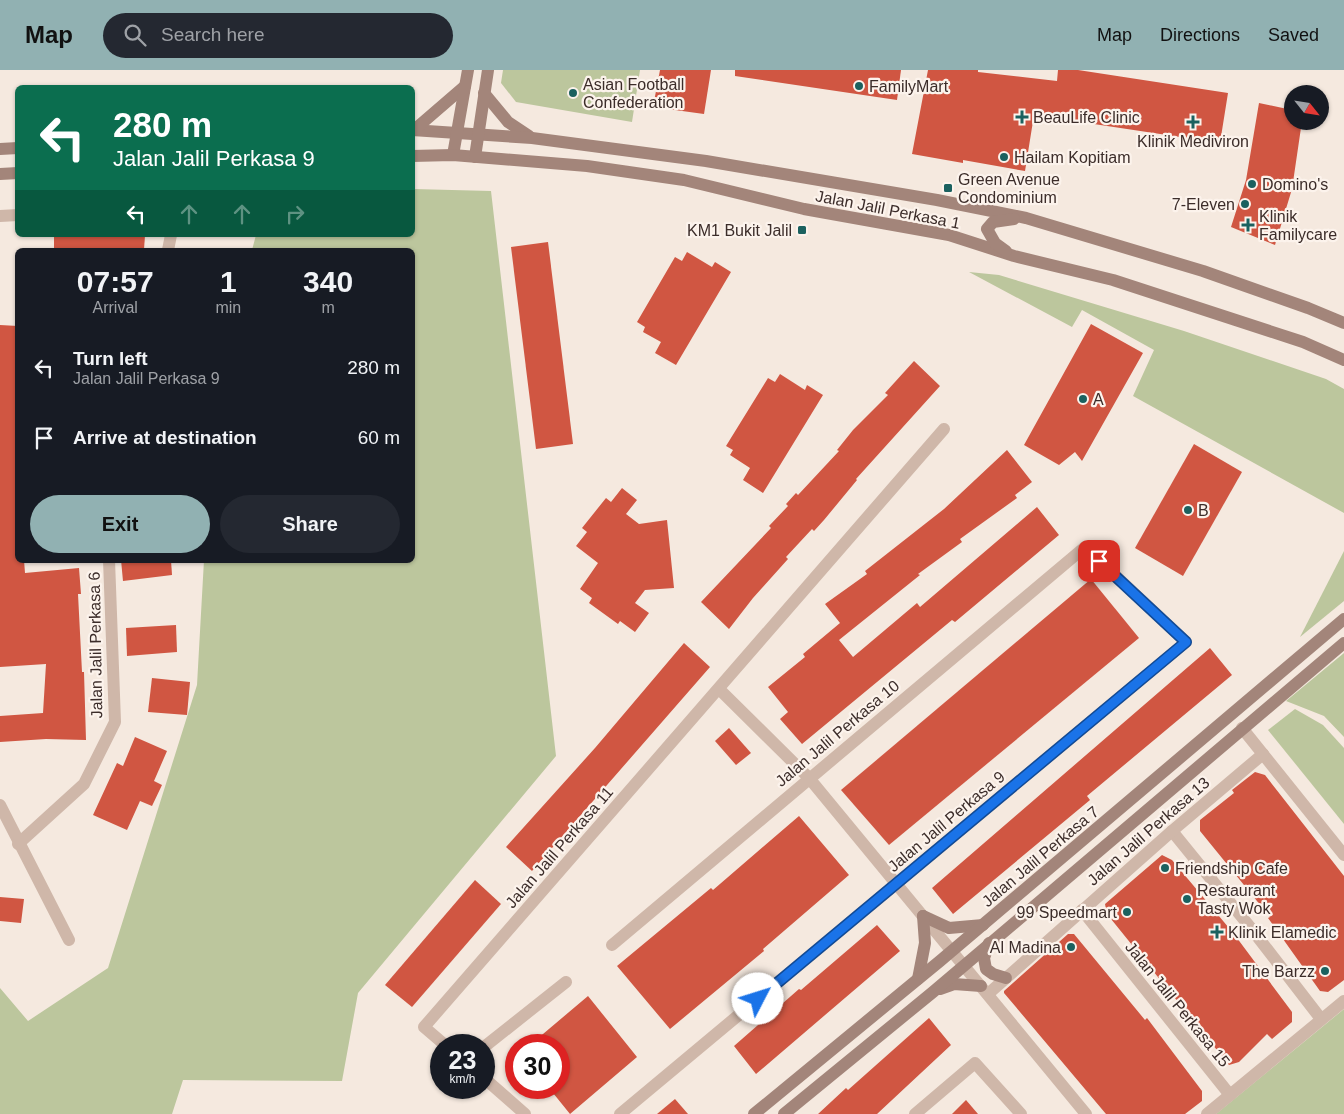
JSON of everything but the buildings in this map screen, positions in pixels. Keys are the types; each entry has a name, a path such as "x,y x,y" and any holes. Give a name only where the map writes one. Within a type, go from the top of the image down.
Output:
{"main road":[{"path":"453,156 468,70"},
{"path":"475,157 488,70"},
{"path":"415,128 465,86"},
{"path":"484,94 508,122 532,138"},
{"name":"Jalan Jalil Perkasa 1","path":"415,130 478,132 706,161 937,200 1026,218 1204,271 1344,323"},
{"path":"0,149 15,148"},
{"name":"Jalan Jalil Perkasa 1","path":"415,156 475,157 587,166 684,180 804,210 949,235 1014,256 1113,280 1303,342 1344,360"},
{"path":"0,174 15,173"},
{"path":"1014,256 995,243 987,229 993,222 1026,218"},
{"name":"Jalan Jalil Perkasa 7","path":"754,1114 983,925 1344,619"},
{"name":"Jalan Jalil Perkasa 7","path":"784,1114 933,992 1344,643"},
{"path":"923,916 949,928 983,925"},
{"path":"918,979 926,943 923,916"},
{"path":"989,943 984,958 986,969 993,974 1006,978"},
{"path":"933,992 949,985 985,990"}],"street":[{"path":"0,216 15,216"},
{"name":"Jalan Jalil Perkasa 11","path":"432,1034 424,1027 944,429"},
{"name":"Jalan Jalil Perkasa 10","path":"612,945 1085,547"},
{"name":"Jalan Jalil Perkasa 9","path":"620,1114 1186,642 1085,547"},
{"name":"Jalan Jalil Perkasa 6","path":"18,844 84,784 115,722 109,563"},
{"path":"718,689 809,778 1086,1114"},
{"path":"1242,728 1344,855"},
{"name":"Jalan Jalil Perkasa 13","path":"985,990 1006,978 1172,831 1263,754"},
{"path":"0,805 18,844 69,940"},
{"path":"1172,831 1250,926 1321,1019"},
{"name":"Jalan Jalil Perkasa 15","path":"1082,910 1230,1095"},
{"path":"495,1038 566,982"},
{"path":"1207,1114 1344,1001"},
{"path":"915,1114 975,1063 1021,1114"},
{"path":"495,1088 525,1114"}],"green space":[{"name":"Asian Football Confederation","path":"503,70 640,70 632,122 516,102 501,83"},
{"path":"415,189 491,191 556,756 358,993 342,1081 183,1080 172,1114 0,1114 0,988 28,1021 108,968 197,685 204,563 415,563 415,248 253,248 255,237 415,237"},
{"path":"969,272 999,275 1184,331 1326,379 1344,389 1344,513 1133,396 1154,350 1082,310 1072,327"},
{"path":"1344,551 1344,601 1300,637"},
{"path":"1344,653 1344,737 1324,716 1286,701"},
{"path":"1295,709 1323,725 1344,748 1344,824 1268,730"},
{"path":"1344,1009 1344,1114 1216,1114"}],"place":[{"name":"FamilyMart","path":"859,86"},
{"name":"Asian Football Confederation","path":"573,93"},
{"name":"BeauLife Clinic","path":"1022,117"},
{"name":"Klinik Mediviron","path":"1193,122"},
{"name":"Hailam Kopitiam","path":"1004,157"},
{"name":"Domino's","path":"1252,184"},
{"name":"Green Avenue Condominium","path":"948,188"},
{"name":"7-Eleven","path":"1245,204"},
{"name":"Klinik Familycare","path":"1248,225"},
{"name":"KM1 Bukit Jalil","path":"802,230"},
{"name":"A","path":"1083,399"},
{"name":"B","path":"1188,510"},
{"name":"Friendship Cafe","path":"1165,868"},
{"name":"Restaurant Tasty Wok","path":"1187,899"},
{"name":"99 Speedmart","path":"1127,912"},
{"name":"Klinik Elamedic","path":"1217,932"},
{"name":"Al Madina","path":"1071,947"},
{"name":"The Barzz","path":"1325,971"}],"route":[{"path":"758,999 1186,642 1099,561"}]}
